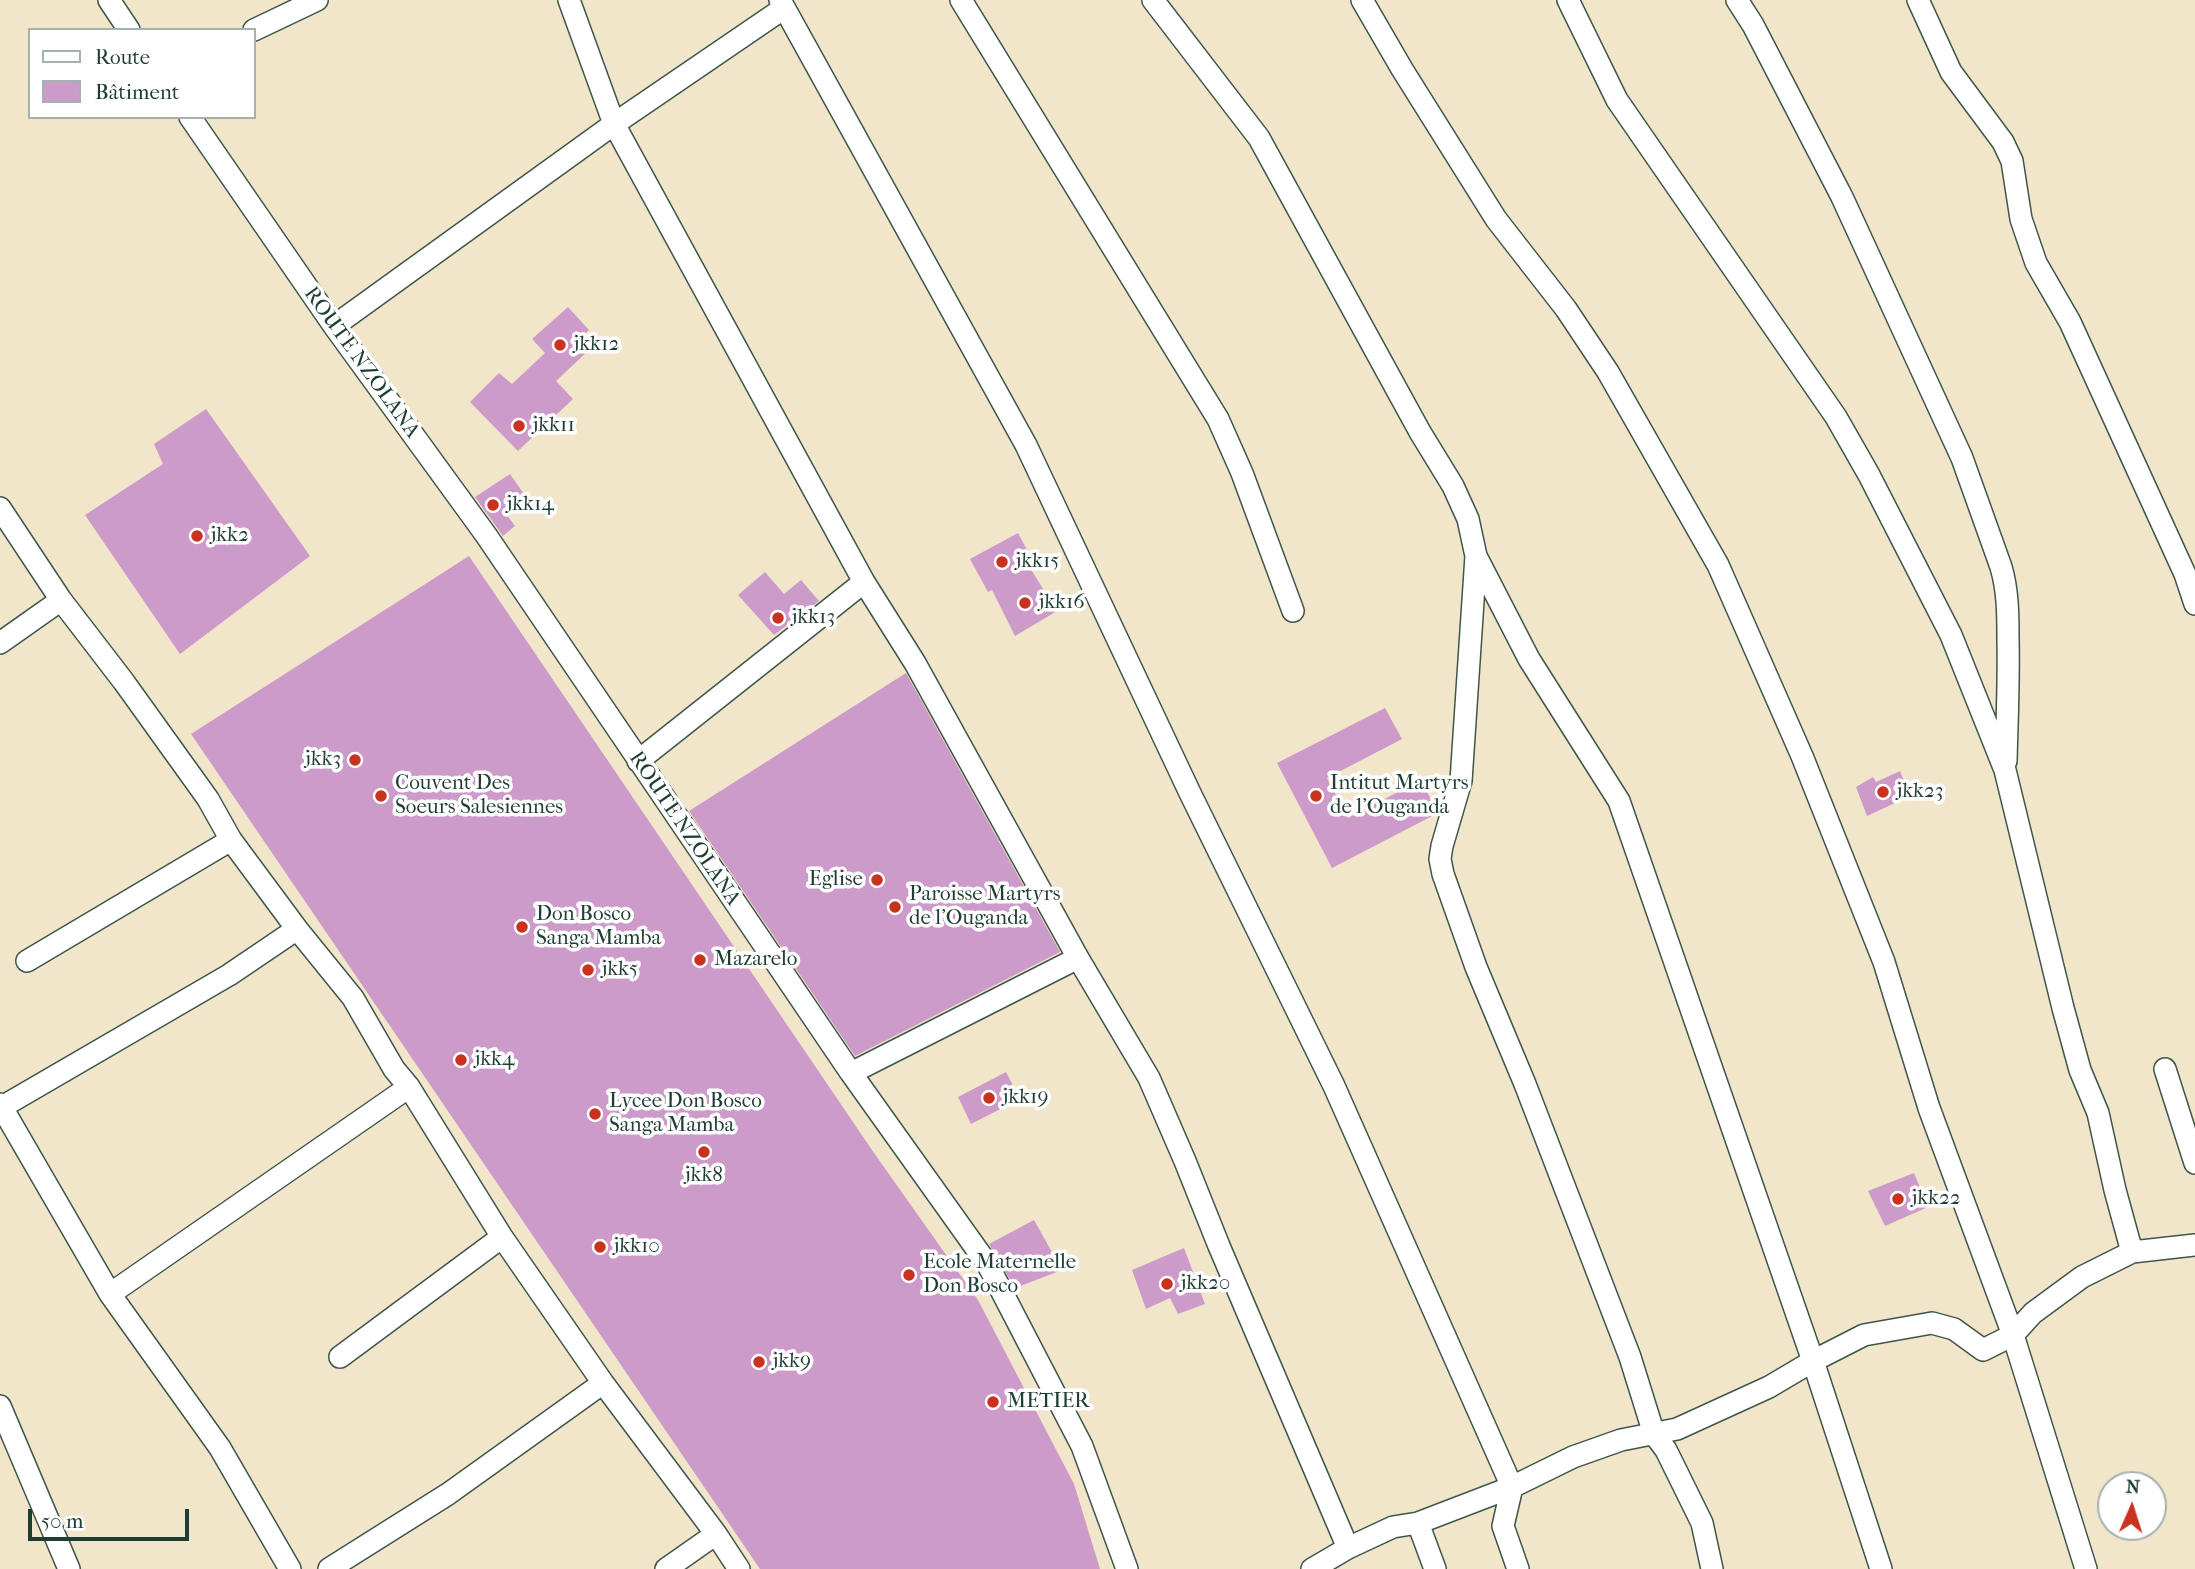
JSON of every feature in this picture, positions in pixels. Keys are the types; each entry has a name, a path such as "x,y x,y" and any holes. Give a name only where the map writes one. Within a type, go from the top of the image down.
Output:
{"street":[{"path":"109,0 128,28"},
{"path":"256,29 317,0"},
{"path":"569,0 614,124 864,582 915,663 1154,1090 1348,1548"},
{"path":"961,0 1218,419 1242,473 1293,611"},
{"path":"1153,0 1259,138 1452,486 1468,519 1476,556 1529,659 1619,801 1881,1569"},
{"path":"1362,0 1496,219 1566,309 1608,372 1718,565 1802,757 1884,962 1929,1108 2013,1335 2086,1569"},
{"path":"1569,0 1617,100 1836,417 1869,475 1951,635 2006,770 2063,1009 2080,1070 2098,1112 2132,1252"},
{"path":"1738,0 1842,197 1962,458 2001,567 2006,583 2007,605 2006,770"},
{"path":"1918,0 1951,72 2003,142 2012,161 2021,219 2036,263 2070,322 2185,574 2195,604"},
{"path":"334,327 782,4 1026,445 1190,793 1334,1086 1512,1487 1503,1526 1518,1569"},
{"name":"ROUTE NZOLANA","path":"191,119 334,327 486,535 851,1073 988,1265 1082,1446 1127,1569"},
{"path":"0,508 61,600 208,799 231,840 297,929 353,998 394,1069 409,1087 502,1237 603,1383 739,1569"},
{"path":"1476,556 1461,781 1442,846 1440,859 1443,874 1476,967 1525,1084 1630,1357 1654,1434 1666,1450 1702,1522 1712,1569"},
{"path":"638,761 864,582"},
{"path":"0,643 61,600"},
{"path":"27,961 231,840"},
{"path":"290,1569 220,1448 110,1294 1,1106 229,975 297,929"},
{"path":"851,1073 1078,958"},
{"path":"2165,1069 2195,1163"},
{"path":"110,1294 409,1087"},
{"path":"340,1357 502,1237"},
{"path":"1312,1569 1393,1527 1418,1523 1512,1487 1573,1457 1621,1440 1677,1429 1769,1387 1812,1361 1864,1335 1932,1323 1954,1329 1983,1350 2013,1335 2033,1313 2082,1277 2132,1252 2195,1245"},
{"path":"329,1569 448,1493 603,1383"},
{"path":"0,1406 69,1569"},
{"path":"1418,1523 1435,1569"},
{"path":"666,1569 716,1534"}],"building":[{"name":"jkk11","path":"568,307 589,330 578,340 589,350 556,381 573,399 518,451 470,402 499,373 512,384 545,353 532,339"},
{"name":"jkk2","path":"206,409 310,556 180,654 85,515 163,464 154,444"},
{"name":"jkk14","path":"510,474 524,494 504,511 515,526 503,536 475,497"},
{"path":"1018,533 1035,565 1030,568 1057,611 1015,636 992,590 988,592 970,559"},
{"name":"Don Bosco Sanga Mamba","path":"469,556 874,1153 978,1300 1074,1484 1100,1569 760,1569 191,734"},
{"name":"jkk13","path":"765,572 784,594 801,580 819,601 774,635 738,595"},
{"name":"Paroisse Martyrs de l'Ouganda","path":"906,673 1060,952 855,1056 689,811"},
{"name":"Intitut Martyrs de l'Ouganda","path":"1385,708 1402,739 1327,778 1348,818 1421,780 1438,813 1332,868 1277,763"},
{"name":"jkk23","path":"1900,771 1910,796 1867,816 1856,787 1873,777 1876,782"},
{"name":"jkk19","path":"1006,1072 1020,1099 971,1124 958,1097"},
{"name":"jkk22","path":"1914,1173 1928,1207 1885,1226 1868,1191"},
{"path":"1034,1220 1062,1270 1015,1288 989,1244"},
{"name":"jkk20","path":"1184,1248 1205,1304 1178,1314 1170,1298 1146,1309 1132,1270"}],"place":[{"name":"jkk12","path":"560,345"},
{"name":"jkk11","path":"519,426"},
{"name":"jkk14","path":"493,505"},
{"name":"jkk2","path":"197,536"},
{"name":"jkk15","path":"1002,562"},
{"name":"jkk16","path":"1025,603"},
{"name":"jkk13","path":"778,618"},
{"name":"jkk3","path":"355,760"},
{"name":"jkk23","path":"1883,792"},
{"name":"Couvent Des Soeurs Salesiennes","path":"381,796"},
{"name":"Intitut Martyrs de l'Ouganda","path":"1316,796"},
{"name":"Eglise","path":"877,880"},
{"name":"Paroisse Martyrs de l'Ouganda","path":"895,907"},
{"name":"Don Bosco Sanga Mamba","path":"522,927"},
{"name":"Mazarelo","path":"700,960"},
{"name":"jkk5","path":"588,970"},
{"name":"jkk4","path":"461,1060"},
{"name":"jkk19","path":"989,1098"},
{"name":"Lycee Don Bosco Sanga Mamba","path":"595,1114"},
{"name":"jkk8","path":"704,1152"},
{"name":"jkk22","path":"1898,1199"},
{"name":"jkk10","path":"600,1247"},
{"name":"Ecole Maternelle Don Bosco","path":"909,1275"},
{"name":"jkk20","path":"1167,1284"},
{"name":"jkk9","path":"759,1362"},
{"name":"METIER","path":"993,1402"}]}
